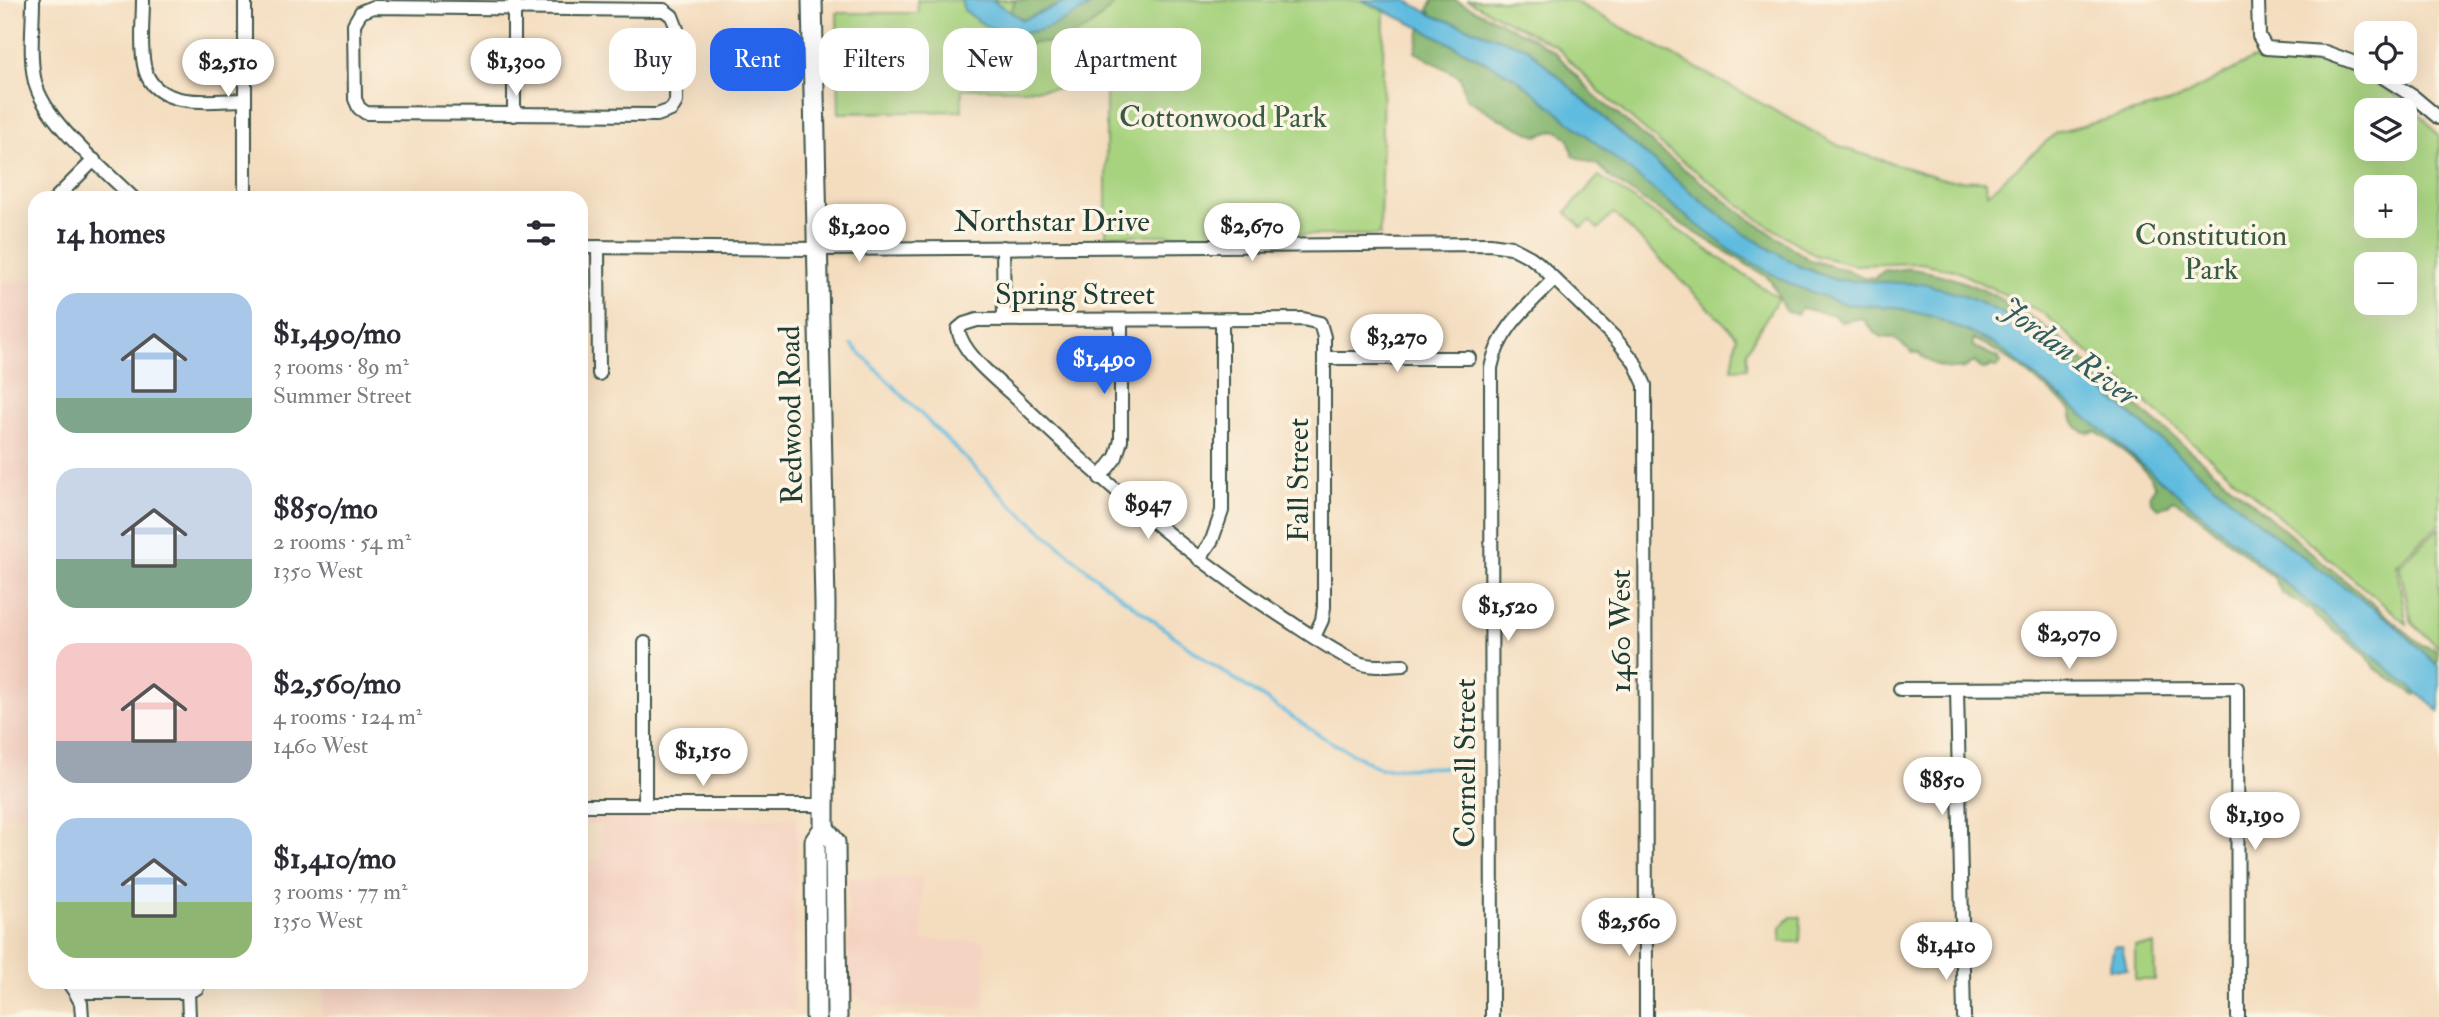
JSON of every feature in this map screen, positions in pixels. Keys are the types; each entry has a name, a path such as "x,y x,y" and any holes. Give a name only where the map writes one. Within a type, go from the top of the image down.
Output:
{"main road":[{"name":"Redwood Road","path":"812,0 825,604 824,828 815,841 816,1017"},
{"name":"Redwood Road","path":"824,828 835,842 837,1017"}],"street":[{"path":"33,0 34,71 41,99 53,117 126,191"},
{"path":"143,0 143,62 147,77 157,89 178,99 245,100"},
{"path":"245,0 245,191"},
{"path":"2258,0 2259,36 2263,46 2274,50 2325,52 2354,63"},
{"path":"514,4 514,115"},
{"path":"514,4 667,11 675,20 677,29 677,98 671,110 657,115 514,115 374,114 359,108 355,96 354,26 361,12 373,7 514,4"},
{"path":"2394,84 2439,118"},
{"path":"63,191 94,160"},
{"name":"Northstar Drive","path":"588,247 817,249 1490,244 1511,247 1521,252 1554,279"},
{"path":"598,247 599,374"},
{"path":"1003,247 1004,320"},
{"name":"Cornell Street","path":"1492,1017 1491,368 1504,333 1554,279"},
{"name":"1460 West","path":"1554,279 1634,361 1645,385 1646,1017"},
{"name":"Spring Street","path":"1100,478 965,348 958,329 970,321 1004,320 1303,319 1320,323"},
{"path":"1121,320 1120,445 1100,478 1199,559 1314,637 1360,663 1374,666 1403,665"},
{"path":"1199,559 1212,540 1222,510 1222,320"},
{"name":"Fall Street","path":"1314,637 1322,620 1324,607 1324,337 1320,323"},
{"path":"1324,358 1469,358"},
{"path":"645,643 645,805"},
{"path":"1900,689 2237,688 2238,1017"},
{"path":"1957,689 1964,1017"},
{"path":"588,805 824,805"},
{"path":"73,989 81,1003 82,1017"},
{"path":"118,989 188,992 195,989"},
{"path":"188,992 189,1017"}],"shaded area":[{"path":"0,281 28,281 28,815 0,815"},
{"path":"588,814 670,815 687,818 797,817 793,1009 322,1015 322,989 588,989 588,860 601,860 601,825 588,825"},
{"path":"922,877 922,940 985,941 985,1008 875,1008 848,988 848,878"}],"green space":[{"name":"Cottonwood Park","path":"917,0 1361,0 1384,11 1380,235 1106,235 1106,91 1201,91 1201,28 1051,28 1051,89 1037,89 1037,28 943,28 943,91 962,91 962,111 839,113 839,91 929,91 929,28 837,28 837,13 918,13"},
{"path":"1015,0 1071,0 1023,20 1011,12"},
{"path":"1099,0 1118,0 1086,28 1051,28 1051,43 1037,43 1037,28 1031,28"},
{"path":"1433,0 1455,0 1533,38 1555,52 1593,94 1666,155 1743,214 1810,260 1863,277 1874,278 1885,270 1906,269 1937,274 1986,291 2031,317 2422,645 2437,650 2436,665 2392,622 2270,532 2046,343 2010,317 1967,297 1875,283 1835,280 1799,266 1743,233 1693,194 1627,139 1528,49 1434,16 1428,10"},
{"name":"Constitution Park","path":"1467,0 1572,0 1843,148 1947,180 1986,181 1987,194 2056,133 2175,101 2253,59 2306,60 2348,69 2354,72 2354,84 2378,84 2394,94 2399,98 2354,98 2354,161 2417,161 2417,112 2439,136 2439,524 2396,564 2407,624 2043,313 1954,270 1921,263 1854,265 1817,256 1761,221 1663,146 1598,90 1556,46"},
{"path":"1421,28 1516,78 1636,173 1844,304 1894,307 1934,317 1995,344 2417,692 2415,695 2376,669 2366,655 2316,617 2311,610 2282,593 2274,578 2189,509 2173,500 2167,506 2159,508 2151,502 2150,494 2155,487 2146,472 2096,431 2086,432 2078,428 2071,410 2011,361 1973,339 1973,346 1998,358 2001,363 1997,368 1991,365 1982,369 1974,362 1962,368 1947,368 1931,362 1919,353 1913,353 1894,338 1882,337 1862,318 1841,322 1834,315 1801,308 1797,314 1787,312 1767,277 1641,199 1612,179 1598,165 1573,156 1568,137 1555,130 1537,136 1500,119 1466,98 1460,77 1415,52"},
{"path":"1599,176 1778,298 1747,350 1747,368 1732,369 1737,336 1614,213 1598,229 1590,221 1582,228 1566,212"},
{"path":"2439,528 2439,648 2412,623 2399,565"},
{"path":"1791,917 1801,917 1800,942 1781,942 1781,927"},
{"path":"2154,945 2155,980 2135,980 2135,946"}],"water":[{"path":"961,0 992,0 1023,20 1071,0 1099,0 1061,22 1037,30 1037,28 991,28 964,10"},
{"path":"1362,0 1406,0 1434,16 1527,48 1627,139 1693,194 1743,233 1799,266 1835,280 1926,284 1967,297 2010,317 2046,343 2270,532 2392,622 2439,667 2439,711 1995,344 1934,317 1894,307 1844,304 1792,285 1733,252 1516,78"},
{"path":"2114,946 2122,946 2127,970 2109,969"}],"waterway":[{"path":"852,345 1011,504 1103,583 1206,660 1324,738 1379,768 1467,767"}],"water label":[{"name":"Jordan River","path":"2069,352"}]}
